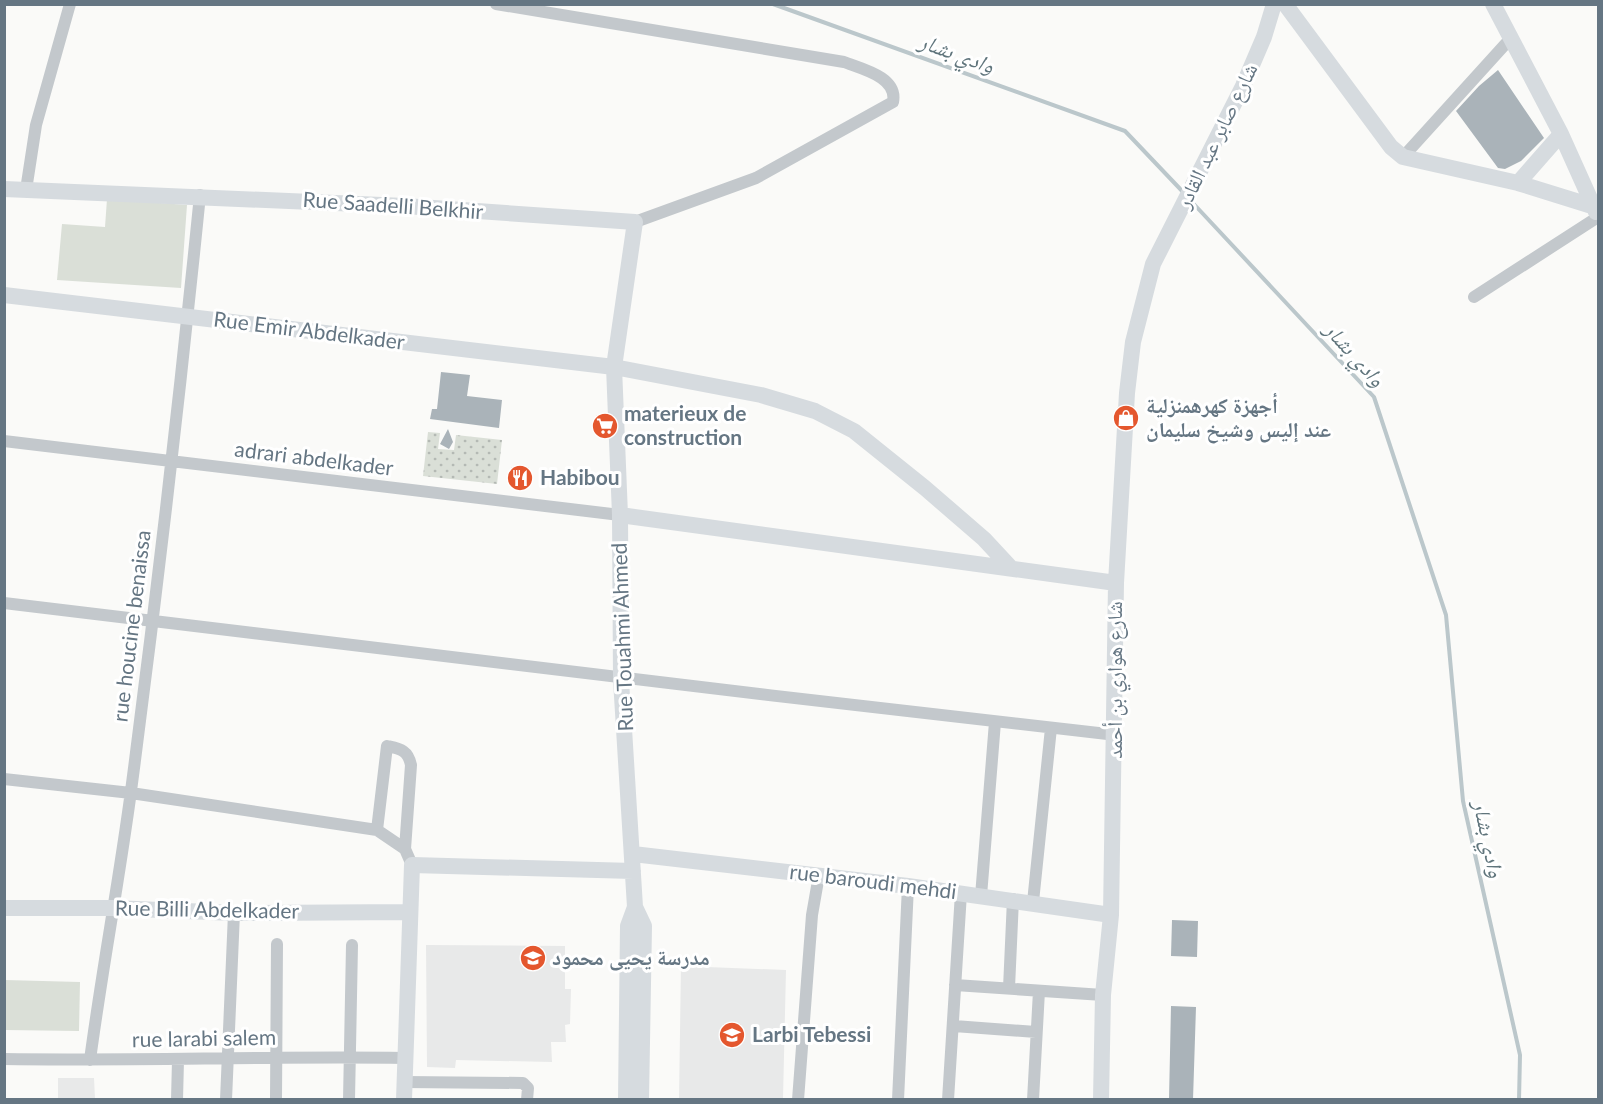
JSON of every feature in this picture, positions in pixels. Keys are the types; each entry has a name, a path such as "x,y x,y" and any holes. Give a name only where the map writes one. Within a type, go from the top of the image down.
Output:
{"street":[{"path":"26,190 36,124 70,4"},
{"path":"496,4 844,62 886,81 891,89 893,102 756,178 635,222 614,367"},
{"name":"شارع صابر عبد القادر","path":"1153,264 1214,145 1264,38 1274,4"},
{"path":"1285,4 1391,147 1404,157 1518,183 1596,212"},
{"path":"1493,4 1561,134 1596,212"},
{"path":"1404,157 1510,39"},
{"path":"1518,183 1561,134"},
{"name":"Rue Saadelli Belkhir","path":"4,189 200,195 635,222"},
{"name":"rue houcine benaissa","path":"90,1060 131,793 151,621 174,461 200,195"},
{"path":"1474,297 1596,212"},
{"name":"شارع هواري بن أحمد","path":"1101,1100 1103,995 1111,915 1116,735 1116,583 1127,393 1137,323 1153,264"},
{"name":"Rue Emir Abdelkader","path":"4,295 614,367 761,395 815,411 854,431 984,539 1010,567"},
{"name":"Rue Touahmi Ahmed","path":"614,367 620,515 621,680 635,907"},
{"name":"adrari abdelkader","path":"4,441 620,515"},
{"path":"620,515 1116,583"},
{"path":"4,603 621,680 1116,735"},
{"path":"981,896 995,722"},
{"path":"1033,902 1051,728"},
{"path":"377,830 387,746 408,754 411,765 410,912 404,1100"},
{"path":"4,779 131,793 377,830 409,857"},
{"name":"rue baroudi mehdi","path":"409,857 633,863 819,875 1013,899 1111,915"},
{"path":"798,1100 812,915 819,875"},
{"path":"898,1100 908,886"},
{"path":"948,1100 960,894"},
{"path":"1009,988 1013,899"},
{"path":"626,1100 628,926 635,907"},
{"path":"635,907 644,926 641,1100"},
{"name":"Rue Billi Abdelkader","path":"4,908 112,908 234,913 410,912"},
{"path":"226,1100 234,913"},
{"path":"276,1100 277,944"},
{"path":"349,1100 352,945"},
{"path":"956,985 1103,995"},
{"path":"1033,1100 1039,990"},
{"path":"954,1026 1036,1032"},
{"name":"rue larabi salem","path":"4,1059 226,1060 277,1056 404,1058"},
{"path":"177,1100 178,1060"},
{"path":"404,1082 454,1086 522,1083 528,1089 527,1100"}],"shaded area":[{"path":"107,199 187,205 181,288 57,280 62,224 105,227"},
{"path":"428,432 440,433 438,449 454,450 456,435 502,440 497,484 423,476"},
{"path":"426,945 565,946 565,989 571,989 570,1024 565,1025 566,1042 551,1042 552,1062 456,1060 455,1068 427,1067"},
{"name":"Larbi Tebessi","path":"681,966 786,970 783,1099 679,1099"},
{"path":"5,980 80,982 79,1031 5,1030"},
{"path":"58,1078 94,1078 95,1099 58,1099"}],"building":[{"path":"1498,70 1544,138 1521,161 1505,169 1498,168 1456,111 1479,86"},
{"path":"441,372 470,375 467,396 502,400 499,428 430,419 432,409 437,409"},
{"path":"448,429 453,442 449,449 440,444"},
{"path":"1172,920 1198,921 1197,957 1171,956"},
{"path":"1171,1006 1196,1007 1193,1100 1169,1100"}],"waterway":[{"name":"وادي بشار","path":"773,4 1125,131 1184,193"},
{"name":"وادي بشار","path":"1191,201 1374,397 1446,615 1463,801 1520,1055 1519,1100"}],"place":[{"name":"أجهزة كهرهمنزلية عند إليس وشيخ سليمان","path":"1126,418"},
{"name":"materieux de construction","path":"605,426"},
{"name":"Habibou","path":"520,478"},
{"name":"مدرسة يحيى محمود","path":"533,958"},
{"name":"Larbi Tebessi","path":"732,1035"}]}
